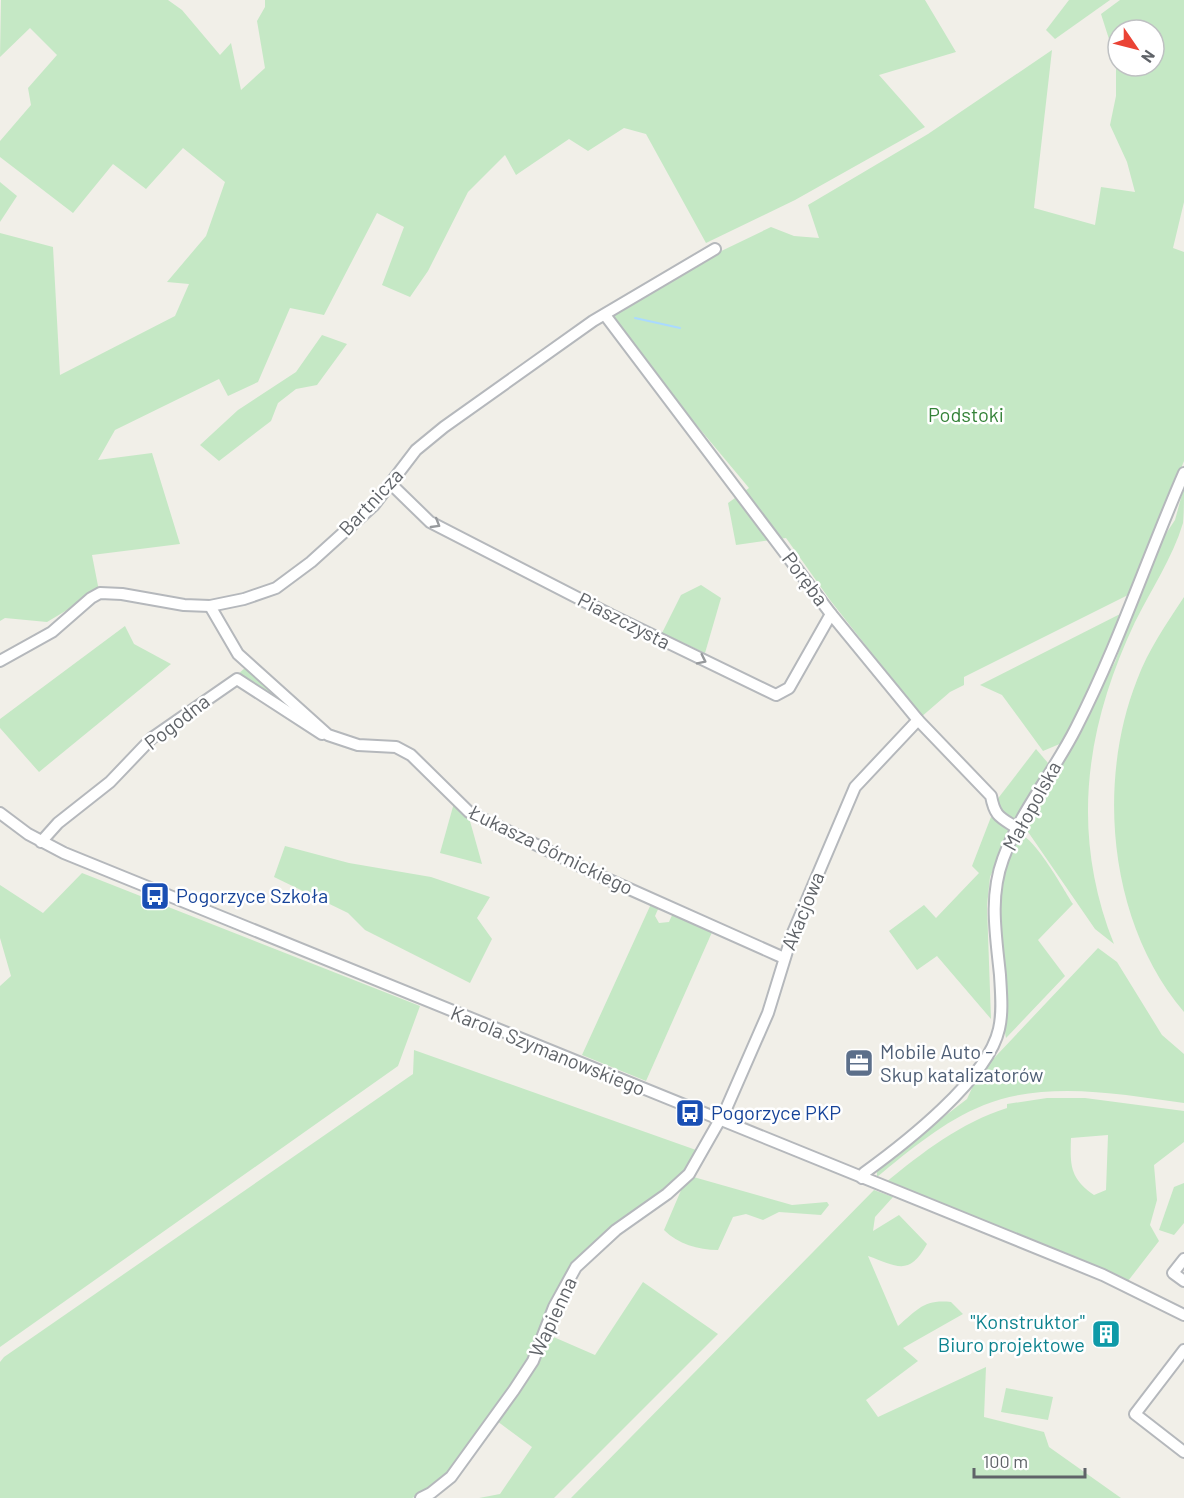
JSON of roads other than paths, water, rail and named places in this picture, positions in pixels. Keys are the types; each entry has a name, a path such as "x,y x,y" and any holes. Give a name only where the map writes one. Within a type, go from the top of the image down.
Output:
{"street":[{"name":"Bartnicza","path":"0,661 52,632 100,593 122,594 184,605 210,606 244,599 276,588 339,537 392,485 416,450 428,439 593,321 715,249"},
{"name":"Poręba","path":"605,315 831,614 918,720 991,796 993,808 998,816 1017,828"},
{"name":"Małopolska","path":"862,1178 864,1173 949,1103 992,1048 999,1030 1001,1008 993,907 999,873 1017,828 1075,730 1109,660 1154,542 1184,473"},
{"name":"Piaszczysta","path":"392,485 430,522 611,615 776,695 789,688 831,614"},
{"name":"Łukasza Górnickiego","path":"210,606 238,654 328,735 358,745 396,747 411,755 469,812 598,875 784,958"},
{"name":"Pogodna","path":"41,842 58,824 110,782 152,738 237,679 320,734 328,735"},
{"name":"Akacjowa","path":"718,1120 726,1109 768,1013 798,918 855,787 918,720"},
{"name":"Karola Szymanowskiego","path":"0,813 41,842 718,1120 1103,1275 1184,1315"},
{"name":"Wapienna","path":"421,1498 451,1477 514,1390 533,1361 554,1307 576,1267 616,1230 667,1194 689,1174 718,1120"},
{"path":"1184,1259 1173,1274 1184,1281"},
{"path":"1184,1350 1135,1414 1184,1452"}],"waterway":[{"path":"635,318 680,328"}],"place":[{"name":"Pogorzyce Szkoła","path":"155,896"},
{"name":"Mobile Auto - Skup katalizatorów","path":"859,1063"},
{"name":"Pogorzyce PKP","path":"690,1113"},
{"name":"\"Konstruktor\" Biuro projektowe","path":"1106,1334"}],"park label":[{"name":"Podstoki","path":"966,415"}]}
